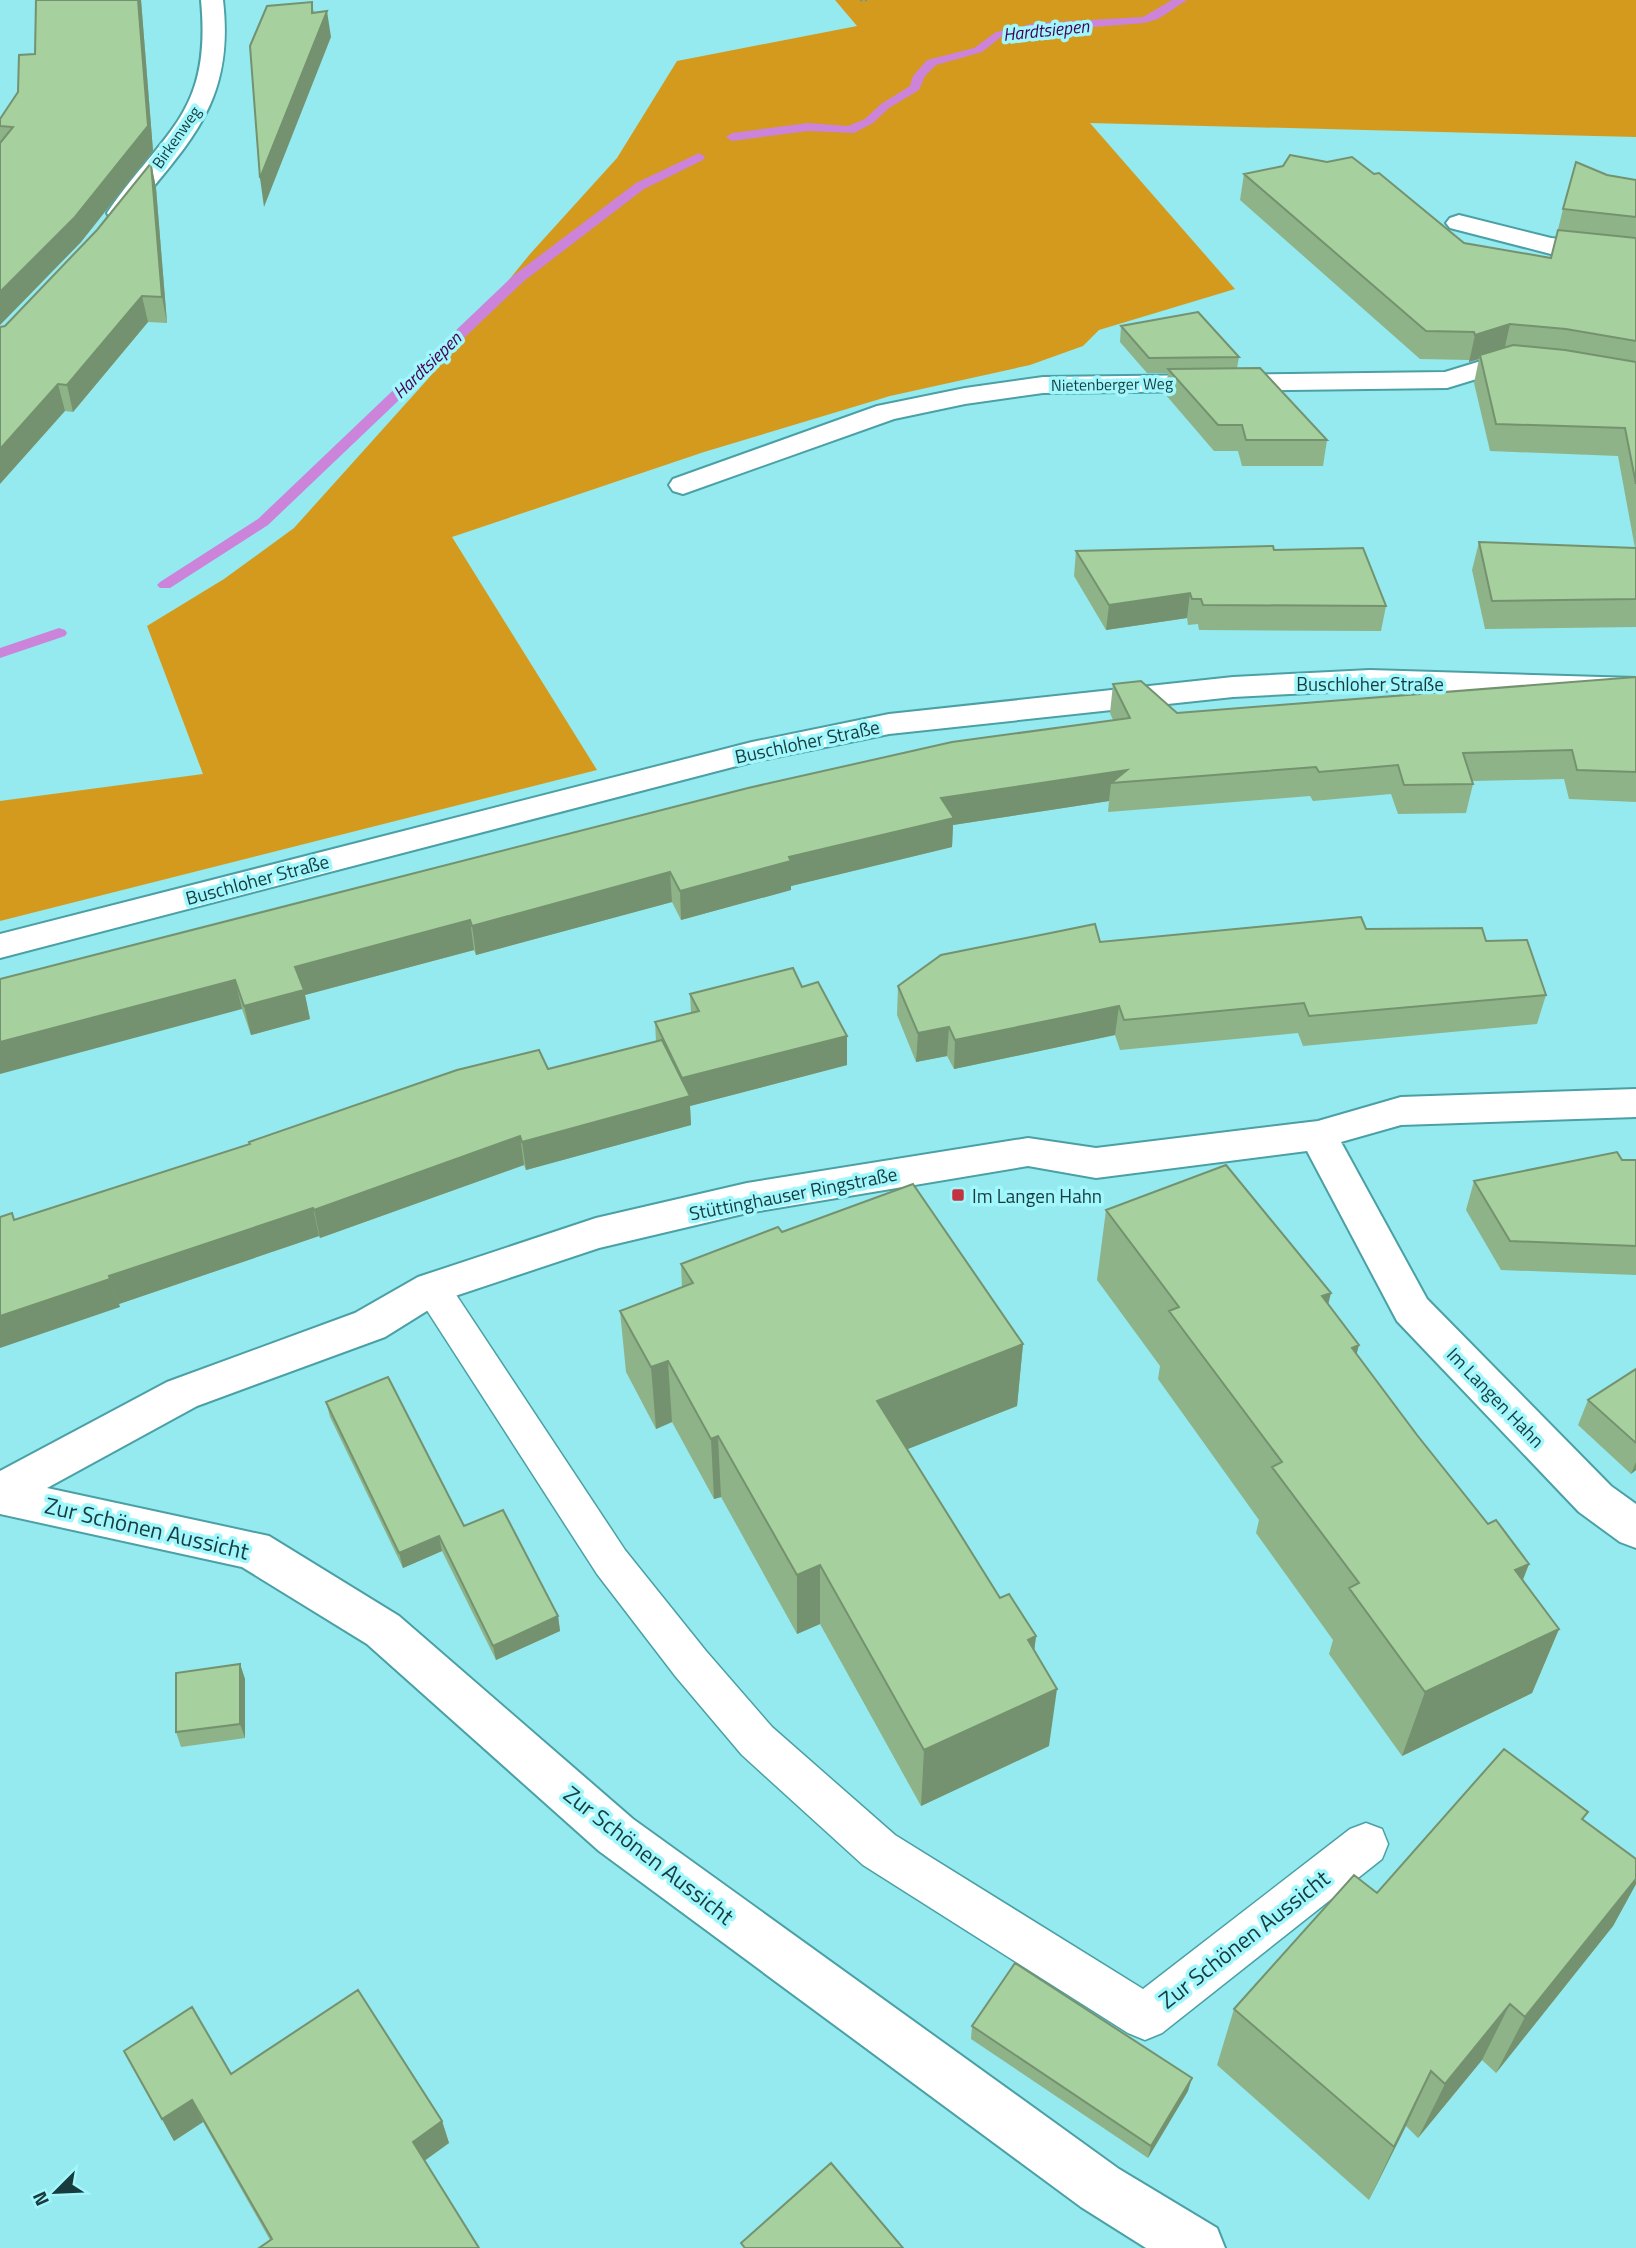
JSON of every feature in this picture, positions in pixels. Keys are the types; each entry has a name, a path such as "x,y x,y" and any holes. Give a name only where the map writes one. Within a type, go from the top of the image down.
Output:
{"street":[{"name":"Birkenweg","path":"108,227 171,149 204,97 212,61 212,0"},
{"path":"1460,223 1551,246 1636,255"},
{"name":"Nietenberger Weg","path":"683,485 887,412 1043,385 1447,380 1504,362 1559,367"},
{"name":"Buschloher Straße","path":"0,946 752,752 889,724 1233,687 1370,680 1636,688"},
{"name":"Stüttinghauser Ringstraße","path":"0,1494 182,1394 370,1325 432,1288 596,1233 747,1198 1028,1152 1096,1163 1318,1135 1401,1111 1636,1103"},
{"name":"Im Langen Hahn","path":"1318,1135 1412,1310 1595,1499 1636,1529"},
{"name":"Zur Schönen Aussicht","path":"0,1494 253,1550 383,1630 616,1835 1100,2188 1197,2248"}],"lane":[{"name":"Zur Schönen Aussicht","path":"432,1288 611,1562 691,1664 757,1741 879,1850 1144,2017 1366,1844"}],"path":[{"path":"860,0 867,0"}],"shaded area":[{"path":"835,0 1636,0 1636,137 1090,123 1235,289 1099,330 1083,346 1030,365 890,396 704,452 452,537 597,770 0,921 0,801 203,774 147,626 224,579 294,528 427,380 530,254 617,158 677,61 857,26"}],"building":[{"path":"36,0 138,0 148,126 75,217 0,292 0,143 13,127 0,126 0,119 18,92 19,55 35,54"},
{"path":"312,2 312,13 327,11 260,178 250,46 267,6"},
{"path":"1290,155 1327,162 1352,157 1374,174 1379,173 1464,243 1551,258 1558,230 1636,238 1636,341 1566,329 1510,324 1475,335 1474,332 1426,331 1244,174 1283,166"},
{"path":"1576,162 1607,175 1636,180 1636,217 1563,209"},
{"path":"151,163 162,297 142,296 67,385 58,384 0,449 0,327 5,326 97,230"},
{"path":"1198,312 1239,357 1149,358 1121,326"},
{"path":"1513,345 1565,350 1636,362 1636,484 1625,428 1496,424 1480,355"},
{"path":"1260,368 1327,440 1246,440 1242,425 1218,425 1168,369"},
{"path":"1479,542 1636,548 1636,599 1492,601"},
{"path":"1273,546 1274,550 1363,548 1386,606 1203,605 1201,599 1192,599 1190,593 1109,605 1076,551"},
{"path":"1636,677 1636,772 1577,770 1572,750 1463,753 1473,784 1404,785 1398,765 1319,772 1316,767 1111,783 1127,770 941,798 954,818 789,857 791,861 680,891 670,872 472,926 470,920 295,967 304,990 244,1006 235,980 0,1042 0,979 748,788 952,742 1130,718 1113,684 1141,681 1177,713"},
{"path":"1361,917 1366,929 1482,928 1486,941 1527,940 1546,995 1309,1016 1304,1003 1124,1020 1119,1006 955,1040 949,1027 918,1033 898,986 941,955 1095,924 1100,942"},
{"path":"793,968 802,987 818,982 847,1036 682,1078 655,1022 699,1011 690,994"},
{"path":"662,1040 690,1096 522,1142 520,1136 314,1210 313,1208 109,1276 110,1279 0,1316 0,1217 12,1213 14,1220 250,1144 249,1142 457,1070 539,1050 548,1069"},
{"path":"1617,1152 1622,1160 1636,1160 1636,1246 1510,1241 1474,1181"},
{"path":"1226,1165 1331,1293 1322,1296 1359,1345 1352,1348 1417,1435 1488,1524 1496,1520 1529,1564 1515,1570 1559,1629 1425,1692 1349,1588 1359,1583 1272,1467 1282,1462 1169,1311 1179,1307 1106,1210"},
{"path":"913,1184 1023,1344 877,1401 1000,1598 1009,1594 1036,1636 1028,1640 1057,1689 924,1750 820,1565 797,1575 718,1436 711,1439 668,1361 651,1367 620,1311 693,1283 681,1264 778,1227 782,1232"},
{"path":"1636,1369 1636,1443 1588,1400"},
{"path":"388,1377 464,1526 503,1510 558,1616 493,1646 439,1536 399,1553 326,1402"},
{"path":"240,1664 240,1724 176,1732 176,1673"},
{"path":"1504,1749 1588,1812 1582,1819 1636,1859 1636,1879 1525,2017 1510,2004 1445,2084 1431,2071 1394,2147 1234,2009 1354,1875 1377,1893"},
{"path":"1015,1963 1192,2078 1151,2146 972,2026"},
{"path":"358,1990 442,2121 413,2142 479,2248 259,2248 272,2239 192,2100 162,2119 124,2051 192,2007 231,2074"},
{"path":"831,2163 903,2248 745,2248 741,2243"}],"waterway":[{"name":"Hardtsiepen","path":"732,137 808,127 850,130 869,121 885,106 915,88 919,76 932,62 978,50 997,35 1017,29 1053,25 1144,20 1182,0"},
{"name":"Hardtsiepen","path":"165,585 263,522 519,278 640,186 699,157"},
{"name":"Hardtsiepen","path":"0,653 59,633"}],"place":[{"name":"Im Langen Hahn","path":"958,1195"}]}
